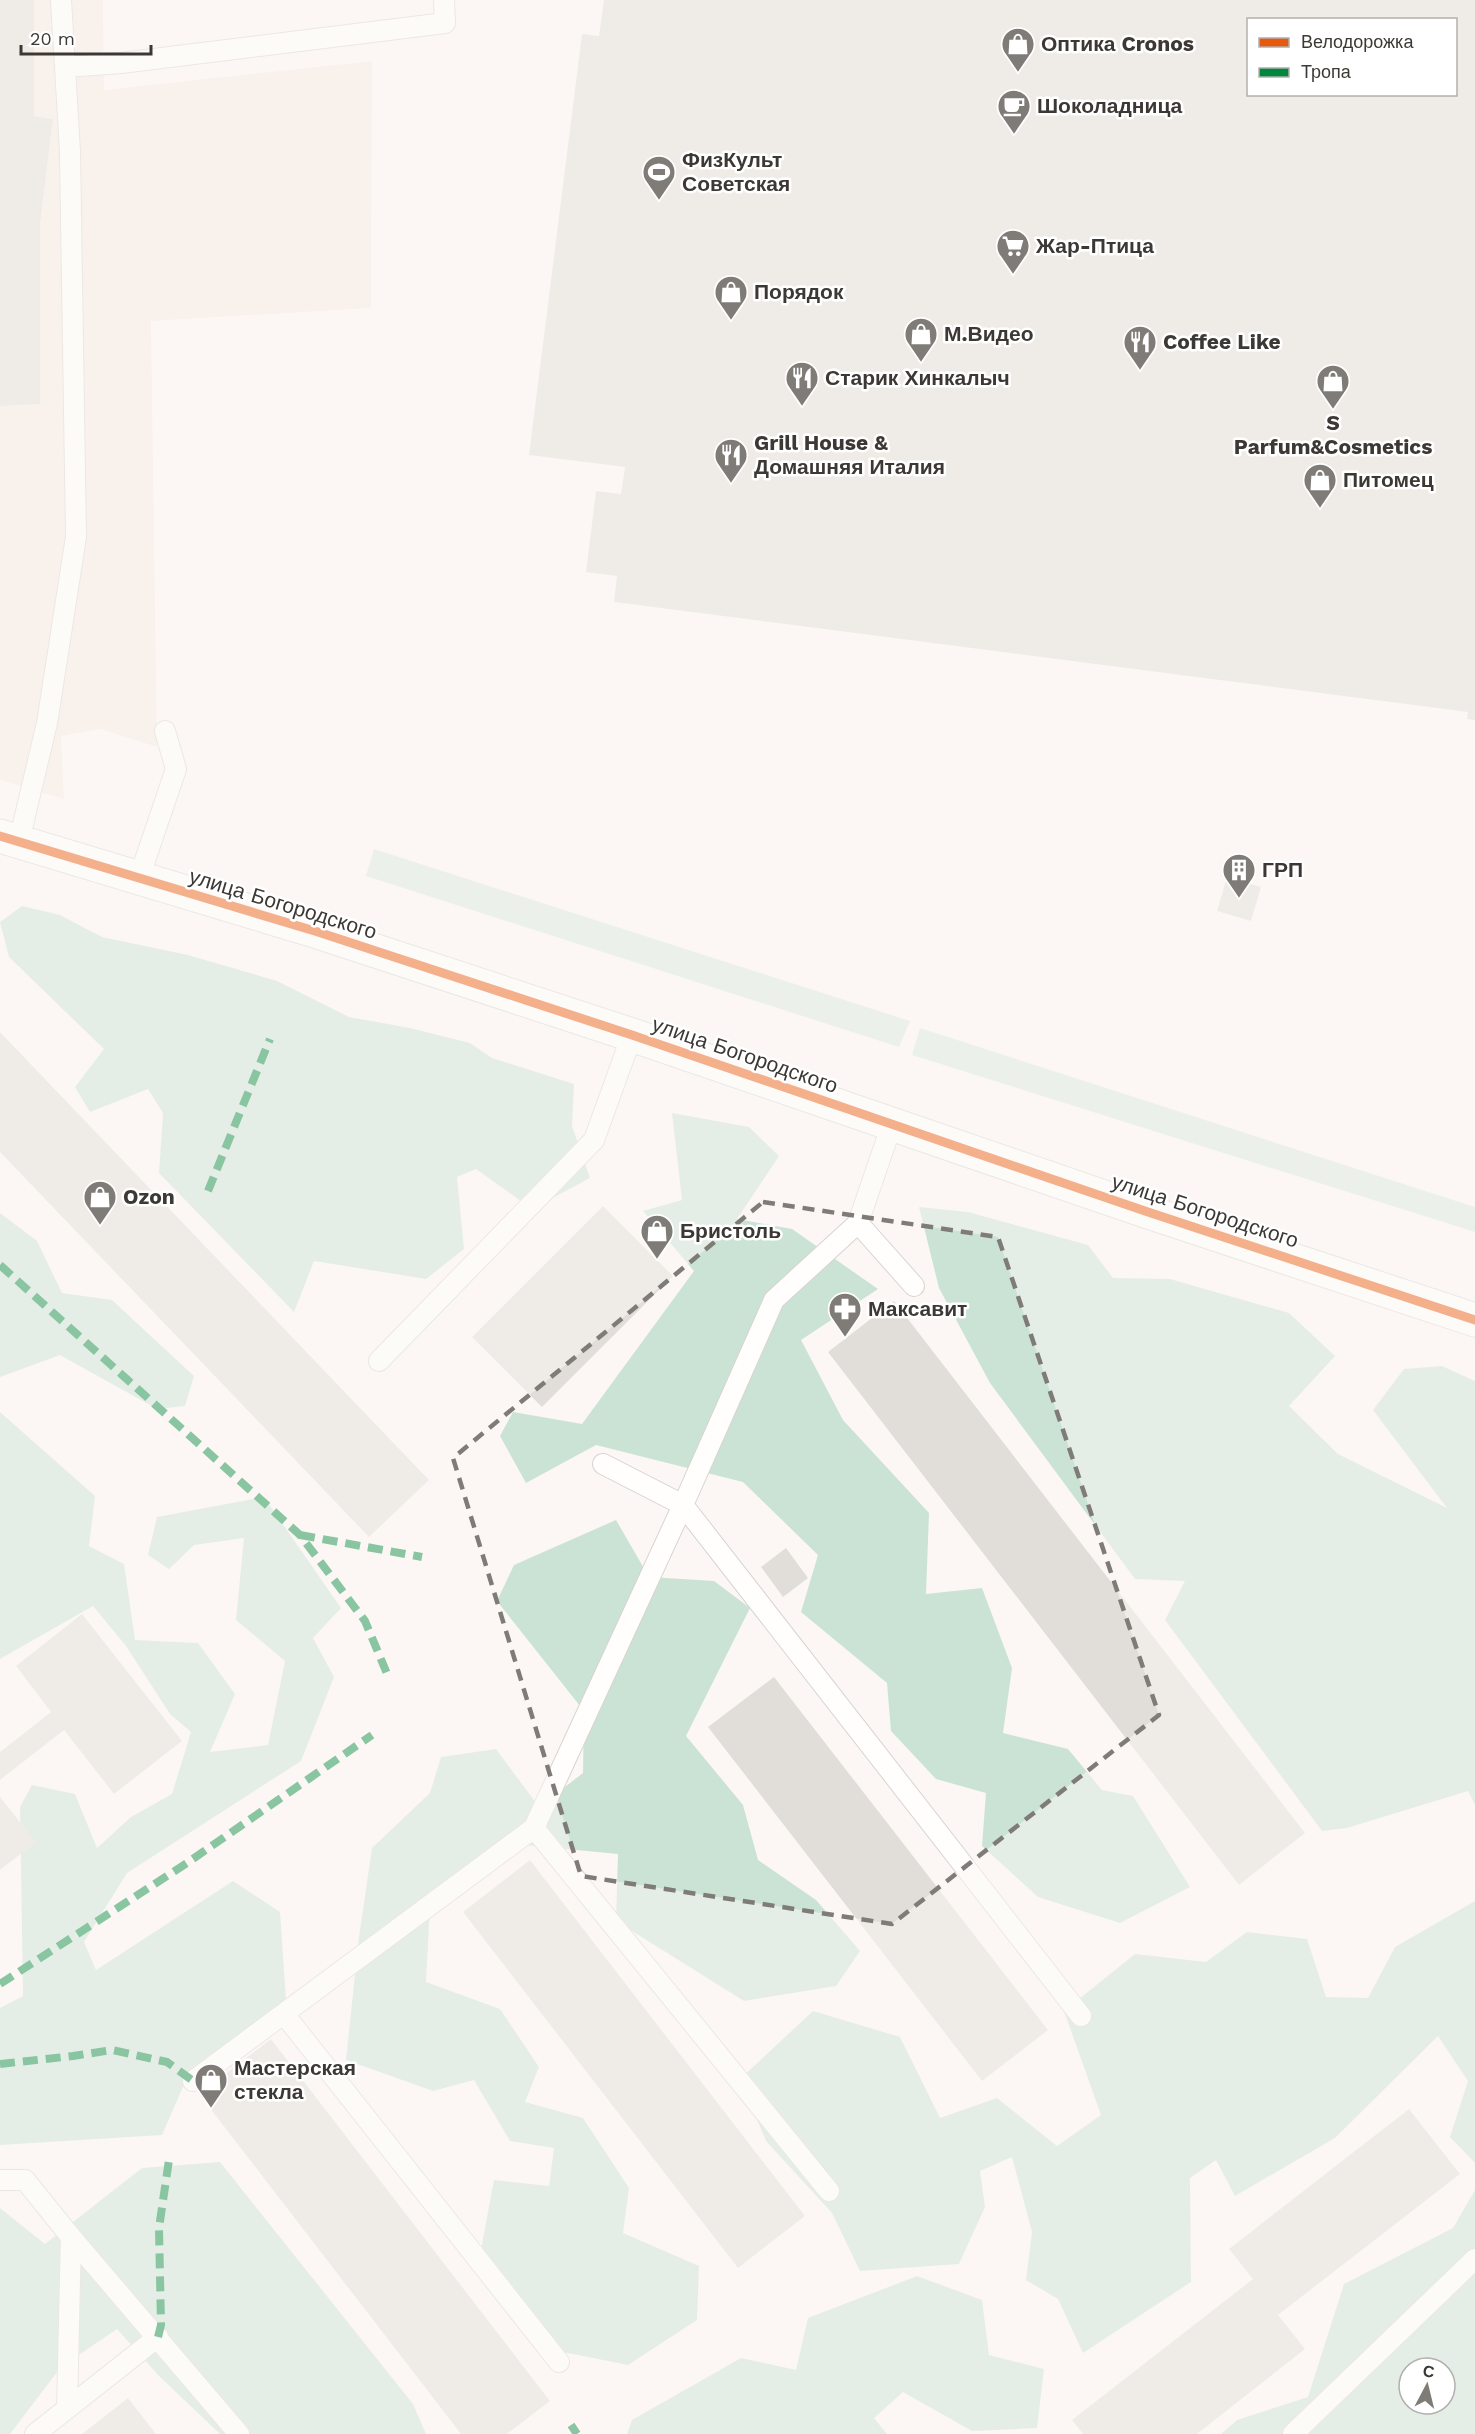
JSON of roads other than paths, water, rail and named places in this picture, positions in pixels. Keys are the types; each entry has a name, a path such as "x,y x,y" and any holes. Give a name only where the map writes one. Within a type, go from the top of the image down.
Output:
{"street":[{"name":"улица Богородского","path":"10,838 318,932 632,1035 1475,1320"}],"lane":[{"path":"10,838 46,723 76,537 70,152 61,0"},
{"path":"64,67 121,63 445,23 444,0"},
{"path":"139,878 176,769 165,731"},
{"path":"379,1361 594,1140 632,1035"},
{"path":"193,2081 534,1828 683,1505 774,1300 858,1223 892,1124"},
{"path":"858,1223 914,1286"},
{"path":"603,1464 683,1505 1081,2016"},
{"path":"534,1828 829,2191"},
{"path":"284,2014 559,2362"},
{"path":"0,2180 25,2180 239,2434"},
{"path":"67,2409 71,2237"},
{"path":"1293,2434 1475,2259"},
{"path":"35,2434 158,2337"}],"place":[{"name":"Оптика Cronos","path":"1018,73"},
{"name":"Шоколадница","path":"1014,135"},
{"name":"ФизКульт Советская","path":"659,201"},
{"name":"Жар-Птица","path":"1013,275"},
{"name":"Порядок","path":"731,321"},
{"name":"М.Видео","path":"921,363"},
{"name":"Coffee Like","path":"1140,371"},
{"name":"Старик Хинкалыч","path":"802,407"},
{"name":"S Parfum&Cosmetics","path":"1333,410"},
{"name":"Grill House & Домашняя Италия","path":"731,484"},
{"name":"Питомец","path":"1320,509"},
{"name":"ГРП","path":"1239,899"},
{"name":"Ozon","path":"100,1226"},
{"name":"Бристоль","path":"657,1260"},
{"name":"Максавит","path":"845,1338"},
{"name":"Мастерская стекла","path":"211,2109"}]}
